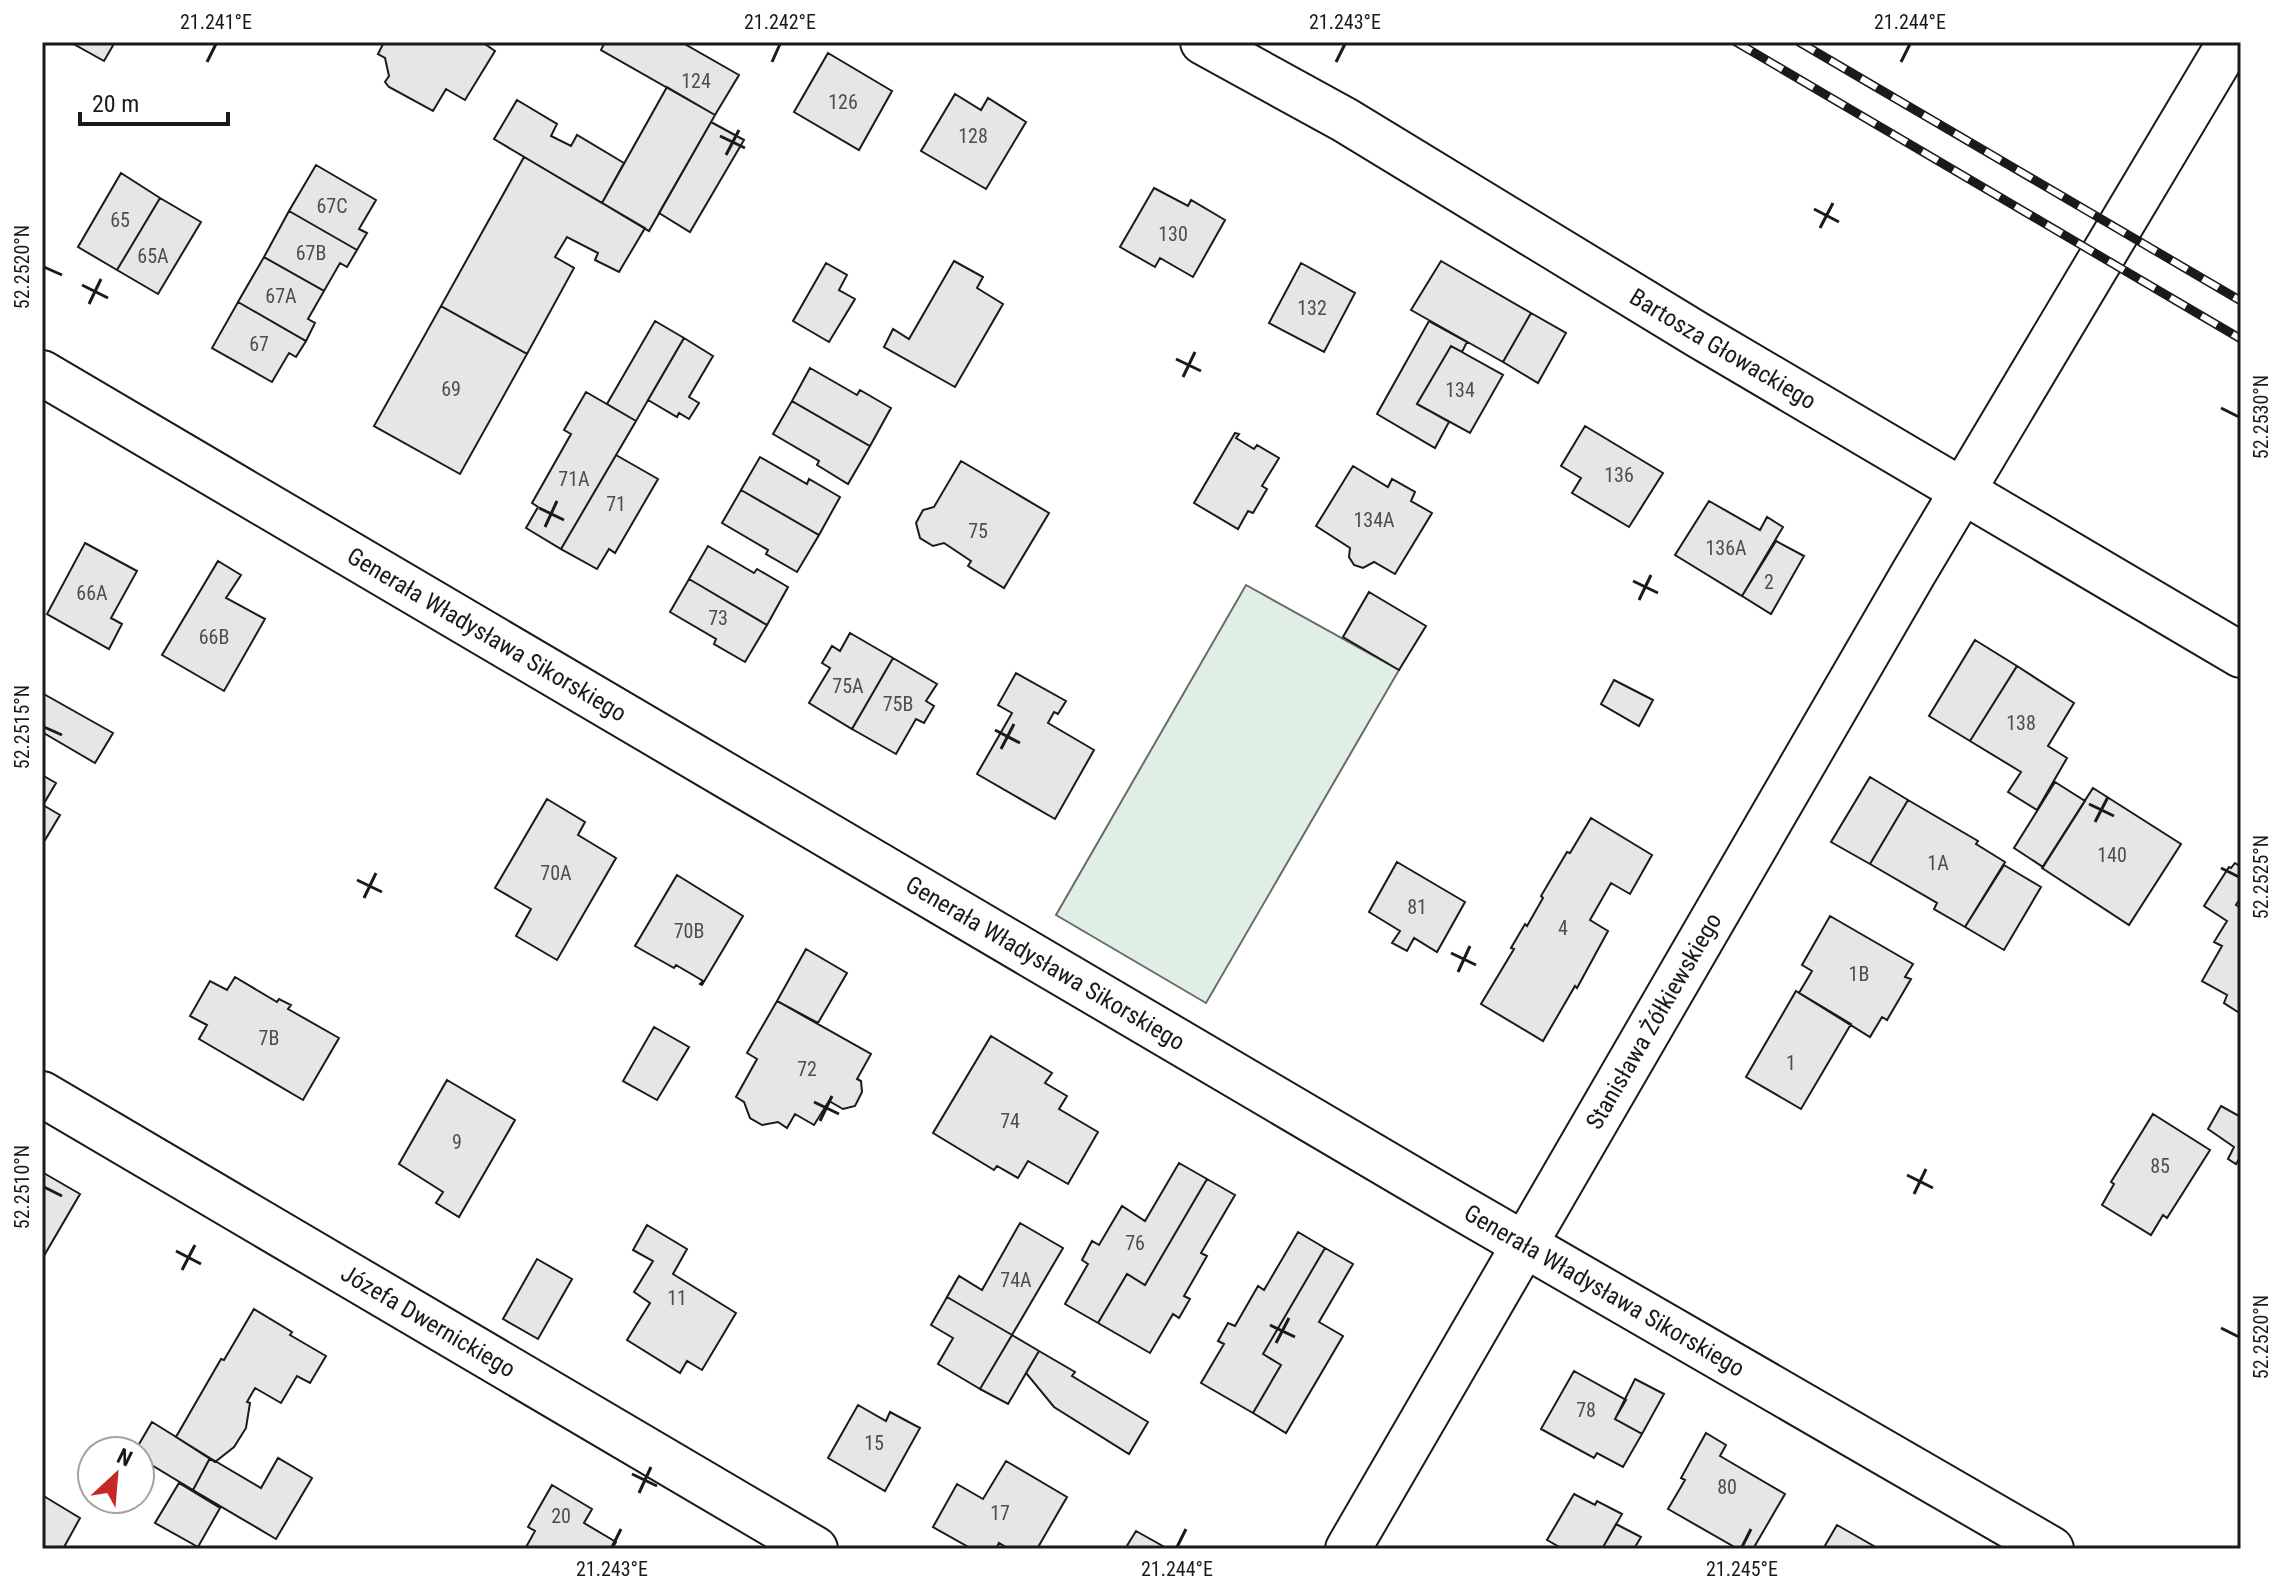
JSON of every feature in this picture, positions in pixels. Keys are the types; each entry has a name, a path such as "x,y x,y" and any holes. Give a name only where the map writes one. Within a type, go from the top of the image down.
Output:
{"street":[{"name":"Bartosza Głowackiego","path":"1203,42 1345,120 1962,493 2241,655"},
{"name":"Stanisława Żółkiewskiego","path":"1348,1549 1962,493 2230,42"},
{"name":"Generała Władysława Sikorskiego","path":"42,373 1525,1245 2051,1549"},
{"name":"Józefa Dwernickiego","path":"42,1094 815,1549"}],"green space":[{"path":"1246,585 1399,670 1206,1003 1056,915"}],"building":[{"path":"70,42 115,42 104,61"},
{"path":"384,42 482,42 495,51 465,100 446,89 433,111 385,82 389,76 385,58 378,54"},
{"path":"605,42 681,42 739,75 715,115 601,50"},
{"path":"828,53 892,91 859,150 794,112"},
{"path":"667,87 715,115 649,231 602,203"},
{"path":"955,94 981,110 988,98 1026,122 986,189 921,151"},
{"path":"517,100 557,124 551,136 571,146 577,135 624,163 602,203 494,139"},
{"path":"711,122 744,140 690,232 659,213"},
{"path":"524,157 645,228 619,272 595,260 598,253 567,237 555,257 574,268 527,354 441,306"},
{"path":"316,165 376,200 359,229 367,233 357,250 289,211"},
{"path":"121,173 160,198 117,270 78,247"},
{"path":"1154,188 1188,206 1191,200 1225,220 1193,277 1160,258 1155,267 1120,247"},
{"path":"160,198 201,222 158,294 117,270"},
{"path":"289,211 357,250 347,267 340,263 324,291 264,257"},
{"path":"264,257 324,291 308,319 315,323 306,341 238,302"},
{"path":"954,261 983,277 977,288 1003,304 955,387 884,347 893,329 909,339"},
{"path":"1441,261 1531,313 1503,362 1411,310"},
{"path":"826,263 847,275 839,290 855,299 829,342 793,321"},
{"path":"1301,263 1355,293 1324,352 1269,323"},
{"path":"238,302 306,341 296,357 289,353 272,382 212,348"},
{"path":"441,306 527,354 460,474 374,426"},
{"path":"1531,313 1566,333 1538,383 1503,362"},
{"path":"655,321 684,338 636,421 607,404"},
{"path":"1429,321 1467,342 1462,352 1451,346 1417,404 1449,422 1435,448 1377,414"},
{"path":"684,338 713,356 689,397 699,403 689,419 679,413 677,417 648,400"},
{"path":"1451,346 1503,375 1470,433 1417,404"},
{"path":"810,368 857,395 860,390 891,408 870,446 792,401"},
{"path":"586,392 636,421 561,549 526,528 538,507 532,503 571,434 564,430"},
{"path":"792,401 870,446 848,484 817,465 819,461 773,434"},
{"path":"1585,426 1663,473 1629,527 1572,493 1581,478 1561,466"},
{"path":"1235,433 1239,434 1236,438 1254,449 1257,445 1279,458 1262,486 1267,489 1253,513 1248,511 1238,529 1194,503"},
{"path":"616,455 658,479 615,553 609,549 597,569 561,549"},
{"path":"760,457 807,484 809,479 840,497 819,535 741,490"},
{"path":"961,461 1049,513 1004,588 968,566 971,561 944,543 933,546 920,538 916,523 923,510 934,507"},
{"path":"1353,466 1388,487 1392,479 1415,492 1411,501 1432,513 1395,574 1374,562 1363,568 1354,565 1349,557 1350,548 1316,526"},
{"path":"741,490 819,535 797,572 766,554 768,550 722,523"},
{"path":"1709,501 1760,530 1767,517 1783,527 1742,596 1675,555"},
{"path":"1776,541 1804,556 1771,614 1742,596"},
{"path":"85,543 137,571 111,618 122,624 109,649 47,614"},
{"path":"708,546 754,573 757,569 788,587 767,625 689,579"},
{"path":"218,561 241,575 226,598 265,619 224,691 162,655"},
{"path":"689,579 767,625 745,662 714,644 716,639 670,612"},
{"path":"1369,592 1426,626 1399,670 1343,637"},
{"path":"850,633 893,658 852,729 809,703 830,668 822,663 832,646 840,651"},
{"path":"1975,640 2017,666 1970,741 1929,716"},
{"path":"893,658 937,684 926,701 934,706 924,723 916,719 896,754 852,729"},
{"path":"2017,666 2074,703 2048,746 2067,758 2037,810 2008,792 2021,772 1970,741"},
{"path":"1016,673 1066,701 1048,723 1094,750 1055,819 977,774 1012,713 998,705"},
{"path":"1614,680 1653,700 1639,726 1601,704"},
{"path":"42,693 113,733 95,763 42,732"},
{"path":"42,775 56,783 43,805 60,815 45,840 42,839"},
{"path":"1870,777 1908,800 1870,864 1831,842"},
{"path":"2055,782 2085,801 2043,867 2014,848"},
{"path":"2093,788 2181,844 2129,925 2042,868"},
{"path":"547,799 585,822 578,835 616,858 557,960 516,936 531,909 495,888"},
{"path":"1908,800 1978,841 1976,844 2005,862 1965,927 1934,909 1937,903 1870,864"},
{"path":"1591,818 1652,855 1630,894 1611,883 1590,920 1608,931 1543,1041 1481,1004 1567,852 1570,853"},
{"path":"1397,862 1465,902 1437,952 1414,938 1407,951 1392,943 1400,931 1369,912"},
{"path":"2235,863 2241,867 2241,897 2236,905 2241,908 2241,1014 2224,1003 2227,995 2202,981 2222,946 2214,942 2227,921 2204,906 2229,867"},
{"path":"2004,865 2041,887 2004,950 1965,927"},
{"path":"677,875 743,916 702,985 703,981 676,965 674,968 635,946"},
{"path":"1830,916 1913,964 1905,977 1911,979 1887,1020 1882,1017 1870,1037 1799,993 1812,971 1802,965"},
{"path":"806,949 847,973 818,1023 777,1001"},
{"path":"235,977 277,1002 279,999 291,1005 288,1009 339,1038 303,1100 199,1039 207,1025 190,1016 210,981 227,990"},
{"path":"1796,991 1851,1024 1801,1109 1746,1077"},
{"path":"777,1001 871,1054 857,1079 861,1081 862,1092 855,1106 843,1109 829,1101 814,1125 795,1114 787,1128 778,1122 762,1125 750,1118 744,1102 736,1097 757,1059 747,1053"},
{"path":"654,1027 689,1047 657,1100 623,1081"},
{"path":"991,1036 1052,1073 1045,1083 1067,1096 1059,1109 1098,1132 1068,1184 1028,1161 1018,1178 997,1166 994,1170 933,1133"},
{"path":"447,1080 515,1120 459,1217 436,1203 443,1192 399,1164"},
{"path":"2221,1106 2241,1117 2241,1156 2236,1164 2228,1159 2234,1147 2208,1129"},
{"path":"2153,1114 2210,1150 2167,1218 2163,1215 2151,1235 2102,1205 2114,1184 2111,1182"},
{"path":"1179,1163 1207,1179 1145,1285 1127,1274 1098,1323 1065,1304 1088,1264 1082,1260 1092,1241 1099,1245 1122,1206 1145,1221"},
{"path":"42,1172 80,1194 45,1254 42,1252"},
{"path":"1207,1179 1235,1195 1201,1253 1207,1256 1184,1296 1190,1299 1179,1318 1173,1314 1150,1353 1098,1323 1127,1274 1145,1285"},
{"path":"1020,1223 1063,1248 1012,1335 947,1297 959,1276 982,1290"},
{"path":"647,1225 687,1249 673,1274 736,1313 702,1370 687,1361 680,1373 627,1340 650,1303 634,1292 653,1261 633,1250"},
{"path":"1298,1232 1325,1248 1263,1354 1281,1365 1253,1413 1201,1383 1224,1344 1218,1341 1228,1323 1235,1326 1258,1286 1264,1290"},
{"path":"1325,1248 1353,1264 1319,1322 1343,1336 1286,1433 1253,1413 1281,1365 1263,1354"},
{"path":"537,1259 572,1279 538,1339 503,1319"},
{"path":"947,1297 1012,1335 980,1389 938,1364 953,1338 931,1325"},
{"path":"254,1309 326,1356 310,1383 297,1376 281,1403 255,1388 247,1402 250,1403 246,1428 234,1447 215,1462 176,1437"},
{"path":"1012,1335 1039,1351 1008,1404 980,1389"},
{"path":"1039,1351 1075,1372 1072,1376 1148,1422 1129,1454 1054,1407 1026,1373"},
{"path":"1574,1371 1626,1400 1615,1419 1642,1434 1623,1467 1597,1453 1594,1458 1541,1429"},
{"path":"1635,1379 1664,1394 1642,1434 1615,1419"},
{"path":"858,1405 886,1421 890,1412 920,1428 885,1491 828,1458"},
{"path":"152,1422 210,1458 193,1490 156,1468 156,1435 144,1435"},
{"path":"1706,1433 1726,1445 1720,1456 1785,1494 1753,1549 1738,1549 1668,1509"},
{"path":"210,1458 261,1488 278,1458 312,1478 276,1539 193,1490"},
{"path":"1006,1461 1067,1497 1037,1549 1009,1549 999,1543 996,1549 972,1549 933,1527 957,1484 983,1499"},
{"path":"179,1483 220,1508 198,1547 155,1523"},
{"path":"552,1485 592,1509 584,1523 616,1542 612,1549 525,1549 535,1531 528,1527"},
{"path":"1574,1494 1622,1514 1602,1549 1563,1549 1547,1540"},
{"path":"42,1495 80,1518 63,1549 42,1549"},
{"path":"1616,1524 1641,1537 1634,1549 1602,1549"},
{"path":"1837,1525 1879,1549 1823,1549"},
{"path":"1136,1531 1168,1549 1125,1549"}],"railway":[{"path":"1736,42 2241,339"},
{"path":"1799,42 2241,301"}]}
